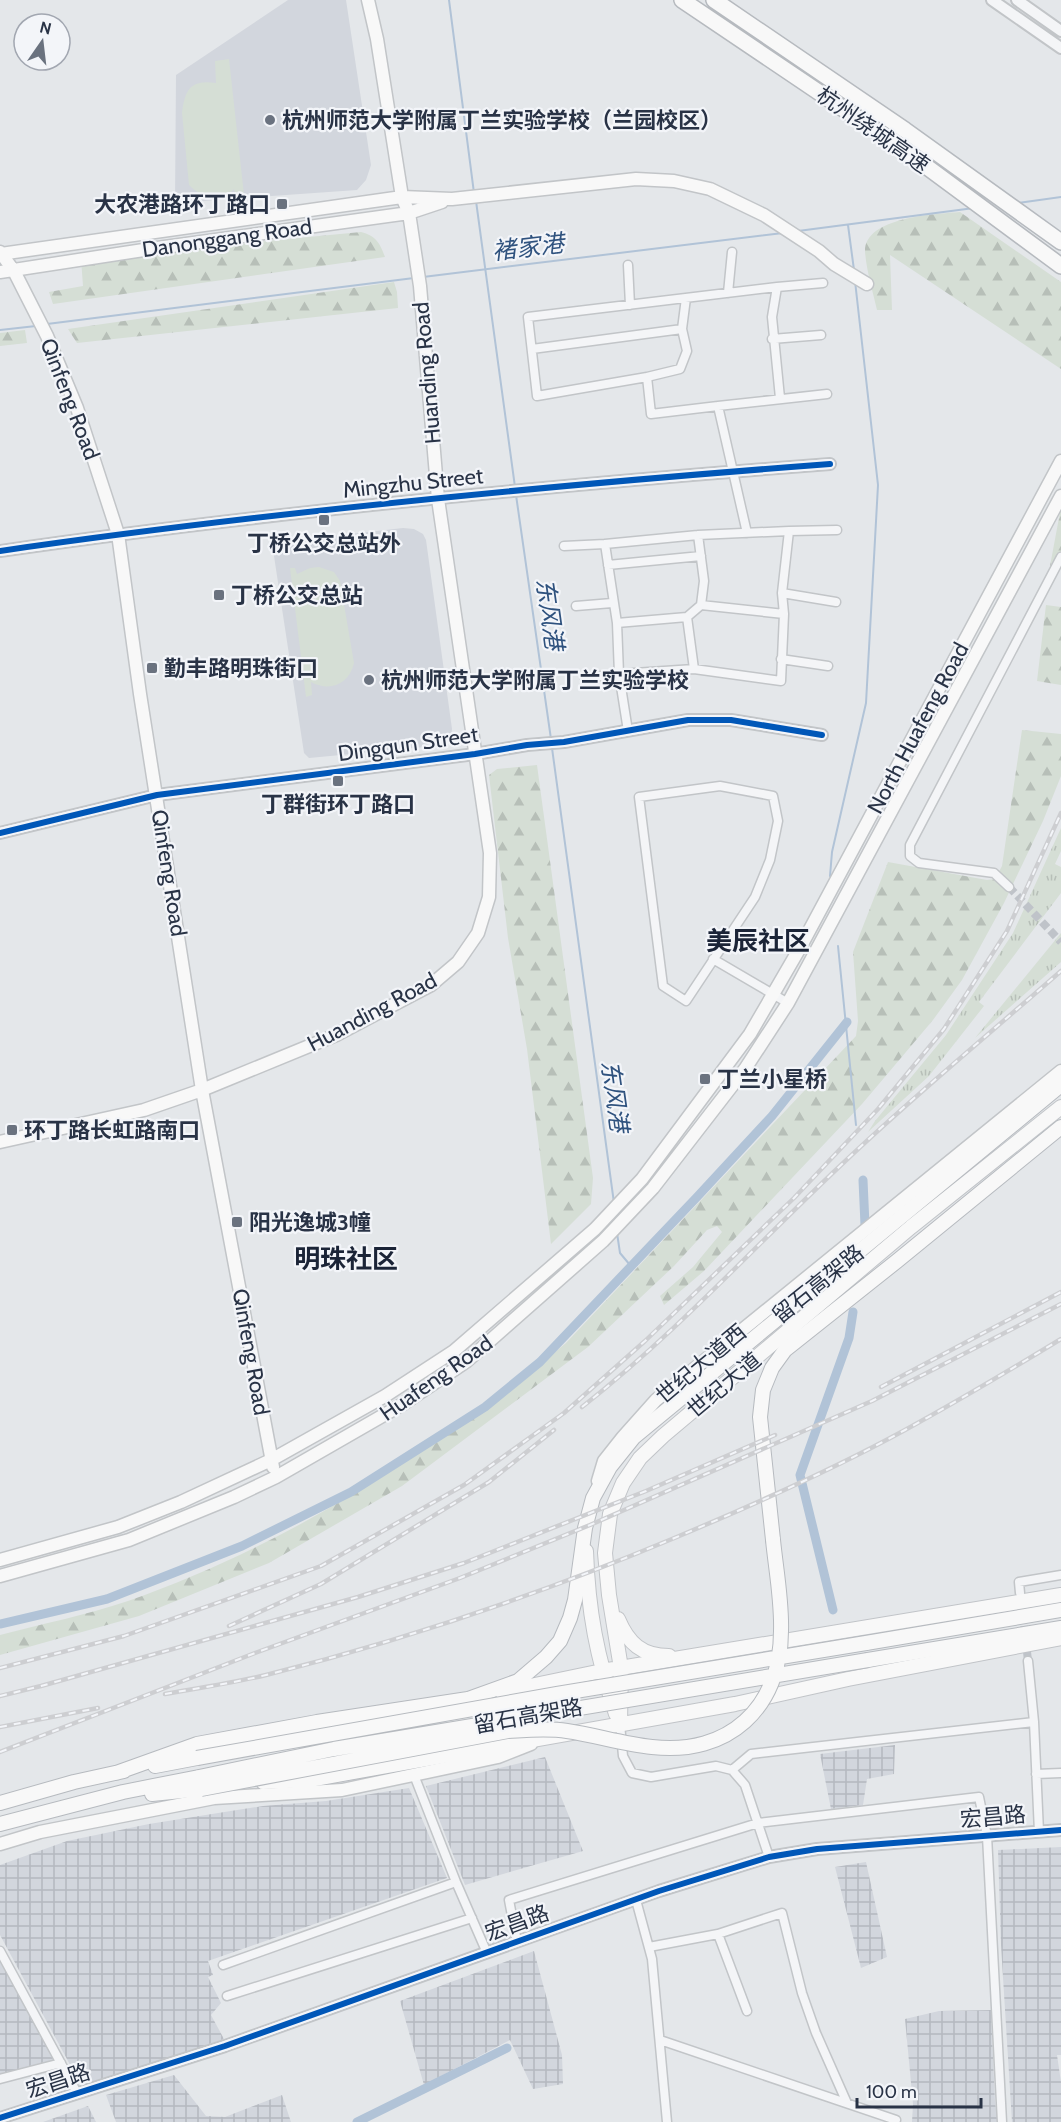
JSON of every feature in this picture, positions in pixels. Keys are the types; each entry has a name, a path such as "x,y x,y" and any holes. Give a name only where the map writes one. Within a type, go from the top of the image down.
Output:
{"highway":[{"name":"杭州绕城高速","path":"682,0 900,147 1061,266"},
{"name":"杭州绕城高速","path":"714,0 905,130 1061,242"}],"main road":[{"name":"Huanding Road","path":"0,1142 144,1110 202,1090 336,1035 431,985 458,962 478,933 489,897 490,853 438,499 420,286 409,213 402,198 377,39 368,0"},
{"name":"Danonggang Road","path":"0,253 402,198 452,199 636,179 674,181 710,189 764,215 865,283"},
{"name":"Danonggang Road","path":"0,272 409,213 452,199"},
{"name":"Qinfeng Road","path":"0,253 14,271 47,336 77,408 118,534 202,1090 276,1477"},
{"name":"North Huafeng Road","path":"773,994 1061,461"},
{"name":"North Huafeng Road","path":"788,1003 1061,495"},
{"name":"Huafeng Road","path":"0,1560 118,1527 182,1502 271,1460 385,1396 454,1351 595,1229 642,1179 750,1034 773,994"},
{"name":"Huafeng Road","path":"0,1576 129,1540 188,1517 276,1477 403,1404 467,1361 624,1220 703,1125 745,1069 788,1003"},
{"name":"世纪大道西","path":"592,1498 604,1461 656,1400 1061,1071"},
{"name":"留石高架路","path":"585,1528 592,1498 618,1455 634,1437 1061,1085"},
{"name":"世纪大道","path":"609,1595 605,1553 610,1514 623,1483 640,1458 663,1436 911,1227 1061,1107"},
{"path":"1046,1119 1061,1113"},
{"path":"237,1782 508,1731 565,1730 651,1747 675,1749 713,1742 740,1728 760,1704 771,1685 781,1632 760,1417 763,1390 772,1368 785,1350 1061,1127"},
{"path":"585,1528 588,1594 602,1671 620,1724"},
{"path":"468,1699 518,1681 546,1657 560,1641 575,1600 585,1528"},
{"path":"116,1773 197,1744 317,1722 468,1699 602,1671 1061,1594"},
{"path":"609,1595 624,1634 644,1652 660,1656 694,1656"},
{"path":"609,1595 621,1668 620,1724"},
{"name":"留石高架路","path":"0,1803 116,1773 197,1758 556,1694 1061,1610"},
{"name":"留石高架路","path":"0,1824 93,1800 200,1783 334,1749 1061,1628"},
{"path":"200,1783 309,1780 735,1704 869,1674 1061,1638"},
{"path":"0,1844 40,1833 214,1798 342,1790 498,1757 541,1740"}],"street":[{"path":"992,0 1061,48"},
{"path":"1017,0 1061,31"},
{"path":"728,293 732,252"},
{"path":"628,265 630,305"},
{"path":"686,298 682,329 687,351 680,369 537,396 528,317 777,287 823,283"},
{"path":"777,287 772,317 772,339 780,398"},
{"path":"532,349 682,329"},
{"path":"772,339 821,335"},
{"path":"647,377 651,414 827,394"},
{"path":"718,406 747,533"},
{"name":"Mingzhu Street","path":"0,551 118,534 501,491 830,464"},
{"path":"564,546 698,535 837,530"},
{"path":"585,678 694,669 782,681 784,614 782,593 789,531"},
{"path":"698,535 704,581 701,605"},
{"path":"605,544 612,603 617,623 619,675 628,731"},
{"path":"608,565 701,556"},
{"path":"1008,887 994,873 919,863 910,856 910,845 1061,557"},
{"path":"782,593 836,602"},
{"path":"576,606 612,603"},
{"path":"617,623 687,616 701,605 784,614"},
{"path":"687,616 694,669"},
{"path":"781,659 828,666"},
{"name":"Dingqun Street","path":"0,833 157,795 475,754 527,745 564,742 688,720 731,720 822,735"},
{"path":"720,786 773,796 778,821 770,860 755,897 713,959 686,1001 663,986 639,797 720,786"},
{"path":"713,959 788,1003"},
{"path":"1020,1593 1019,1582 1061,1575"},
{"path":"1028,1661 1034,1722 1039,1832"},
{"path":"732,1770 751,1754 1034,1722"},
{"path":"620,1724 623,1756 632,1773 651,1777 716,1766 732,1770 745,1785 769,1857"},
{"path":"1036,1774 1061,1773"},
{"path":"414,1775 487,1953"},
{"path":"517,1942 509,1900 758,1823 979,1797 987,1836 1002,2122"},
{"name":"宏昌路","path":"0,2118 225,2046 636,1900 769,1857 817,1849 1061,1830"},
{"path":"223,1965 456,1882"},
{"path":"636,1900 652,1959 667,2122"},
{"path":"649,1947 718,1934 782,1913 802,1993 816,2033 847,2103"},
{"path":"227,1996 472,1918"},
{"path":"718,1934 747,2012"},
{"path":"0,1951 77,2093"},
{"path":"660,2040 897,2120"},
{"path":"0,2079 61,2063"}],"shaded area":[{"name":"杭州师范大学附属丁兰实验学校（兰园校区）","path":"288,0 346,0 371,165 366,180 357,190 175,203 176,75"},
{"name":"杭州师范大学附属丁兰实验学校","path":"403,528 414,529 423,534 426,540 452,729 451,737 446,745 309,758 304,753 272,543"},
{"path":"895,1745 894,1774 867,1779 863,1805 831,1809 820,1754"},
{"path":"545,1757 583,1851 465,1885 426,1786"},
{"path":"409,1788 447,1878 208,1961 213,1975 208,1977 221,2003 211,2015 224,2039 82,2087 0,1935 0,1865 67,1841 149,1824 263,1806 326,1801"},
{"path":"1061,1847 1061,2055 1057,2055 1061,2082 1061,2122 1012,2122 1001,1945 998,1850"},
{"path":"866,1862 887,1957 861,1968 835,1867"},
{"path":"534,1951 562,2055 563,2084 533,2089 510,2040 424,2085 400,2001"},
{"path":"0,1956 61,2063 0,2080"},
{"path":"991,2010 998,2122 912,2122 913,2104 905,2019 939,2011"},
{"path":"174,2075 206,2116 225,2117 282,2095 291,2122 116,2122 106,2095"},
{"path":"88,2106 96,2122 43,2122"}],"green space":[{"path":"229,59 244,195 235,196 234,189 223,197 211,198 199,193 189,185 182,113 190,88 200,83 216,83 215,61"},
{"path":"960,212 1061,282 1061,369 890,255 892,310 877,310 865,251 868,240 876,231 888,224 919,216"},
{"path":"361,232 377,241 385,257 53,304 49,292 83,286 81,259"},
{"path":"394,282 398,308 77,343 68,329"},
{"path":"25,330 27,343 0,346 0,333"},
{"path":"1061,507 1061,567 1050,566"},
{"path":"319,567 334,572 340,581 354,663 348,677 337,684 325,686 311,682 312,695 306,697 290,568 295,568 297,574"},
{"path":"1046,605 1061,607 1061,685 1037,681"},
{"path":"1022,730 1061,734 1061,776 1043,821 1004,903 962,980 933,1020 862,1104 704,1271 664,1305 660,1296 693,1267 722,1232 717,1226 707,1230 674,1266 588,1347 402,1486 269,1563 139,1616 0,1655 0,1635 128,1601 245,1552 302,1523 413,1457 517,1382 566,1343 856,1036 858,1021 853,952 888,862 987,880 995,879 1002,866"},
{"path":"537,765 593,1178 591,1204 551,1244 527,1049 508,938 489,775 497,769"},
{"path":"1061,828 1061,851 1055,864 1061,867 1061,893 979,1002 984,1006 929,1076 868,1132 946,1035 1013,933"},
{"path":"1061,933 1061,962 975,1038"}],"waterway":[{"name":"东风港","path":"449,0 474,193"},
{"name":"褚家港","path":"1018,203 1061,197"},
{"name":"东风港","path":"476,201 515,487"},
{"name":"褚家港","path":"798,231 974,208"},
{"path":"848,225 854,270"},
{"name":"褚家港","path":"423,277 783,233"},
{"name":"褚家港","path":"47,324 414,278"},
{"path":"830,876 832,852 866,703 878,485 855,281"},
{"name":"褚家港","path":"0,330 36,326"},
{"name":"东风港","path":"516,495 551,739"},
{"name":"东风港","path":"552,748 614,1203"},
{"path":"838,946 856,1125"},
{"path":"0,1624 107,1599 242,1546 351,1492 485,1407 540,1362 697,1197 772,1116 847,1022"},
{"path":"863,1180 865,1225"},
{"name":"东风港","path":"617,1233 620,1253 630,1265"},
{"path":"833,1610 800,1475 849,1338 853,1312"},
{"path":"357,2122 507,2048"}],"tunnel":[{"path":"1009,887 1061,942"},
{"path":"1023,1614 1028,1661"}],"railway":[{"path":"0,1668 124,1636 321,1566 464,1485 564,1413 645,1341 794,1198 878,1109 944,1029 1007,931 1061,813"},
{"path":"582,1407 682,1320 867,1141 1061,971"},
{"path":"881,1387 1061,1292"},
{"path":"0,1752 255,1653 460,1578 590,1525 872,1401 1061,1304"},
{"path":"165,1694 266,1675 370,1647 472,1615 572,1579 702,1527 848,1460 945,1408 1061,1339"},
{"path":"229,1626 321,1584 489,1482 554,1430"},
{"path":"0,1696 358,1597 464,1563 646,1491 775,1435"},
{"path":"0,1727 98,1708"}],"cycle path":[{"path":"0,551 207,523 415,500 830,464"},
{"path":"0,833 157,795 475,754 527,745 564,742 688,720 731,720 822,735"},
{"path":"0,2118 225,2046 659,1891 769,1857 817,1849 1061,1830"}],"place":[{"name":"杭州师范大学附属丁兰实验学校（兰园校区）","path":"270,120"},
{"name":"大农港路环丁路口","path":"282,204"},
{"name":"丁桥公交总站外","path":"324,520"},
{"name":"丁桥公交总站","path":"219,595"},
{"name":"勤丰路明珠街口","path":"152,668"},
{"name":"杭州师范大学附属丁兰实验学校","path":"369,680"},
{"name":"丁群街环丁路口","path":"338,781"},
{"name":"丁兰小星桥","path":"705,1079"},
{"name":"环丁路长虹路南口","path":"12,1130"},
{"name":"阳光逸城3幢","path":"237,1222"}],"district":[{"name":"美辰社区","path":"758,941"},
{"name":"明珠社区","path":"346,1259"}]}
